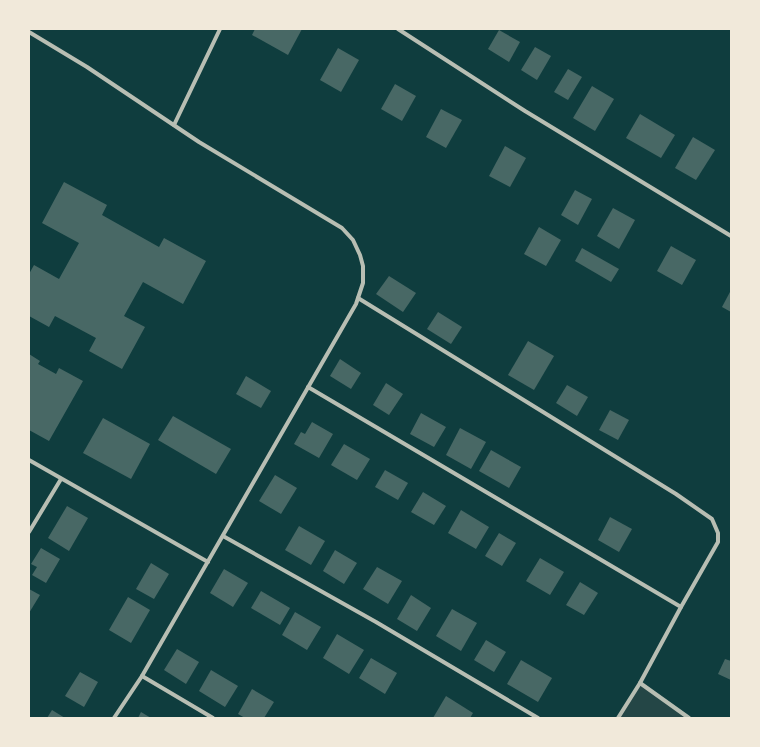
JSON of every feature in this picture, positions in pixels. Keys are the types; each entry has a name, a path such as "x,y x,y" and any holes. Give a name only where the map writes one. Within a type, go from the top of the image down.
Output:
{"street":[{"path":"174,125 220,29"},
{"path":"398,29 525,111 731,236"},
{"path":"29,32 87,67 199,142 342,228 353,240 360,254 363,266 363,283 358,298 142,676 114,718"},
{"path":"358,298 676,494 712,520 718,532 718,542 640,683 618,718"},
{"path":"308,387 681,607"},
{"path":"29,460 208,562"},
{"path":"29,532 61,479"},
{"path":"223,536 376,622 538,718"},
{"path":"142,676 213,718"},
{"path":"640,683 689,718"}],"shaded area":[{"path":"640,683 689,718 618,718"}],"building":[{"path":"255,29 302,29 288,55 252,35"},
{"path":"499,30 520,42 509,62 488,49"},
{"path":"535,47 551,56 537,80 521,70"},
{"path":"338,48 359,60 341,92 320,80"},
{"path":"568,69 582,77 568,100 554,92"},
{"path":"395,84 416,96 402,121 381,109"},
{"path":"592,86 614,99 595,131 573,118"},
{"path":"441,109 462,120 446,148 426,137"},
{"path":"640,114 675,135 661,158 626,138"},
{"path":"693,137 715,150 696,180 675,168"},
{"path":"505,146 526,158 510,187 489,176"},
{"path":"64,182 107,205 102,215 159,247 164,238 206,261 183,304 143,282 124,316 145,327 122,369 89,351 96,338 55,316 49,327 29,316 29,274 34,265 59,279 79,243 42,223"},
{"path":"575,190 592,199 578,225 561,215"},
{"path":"613,208 635,220 619,249 597,236"},
{"path":"539,227 561,240 546,266 524,254"},
{"path":"671,246 696,260 682,285 657,271"},
{"path":"582,248 619,269 611,282 575,261"},
{"path":"389,276 416,293 403,312 376,294"},
{"path":"731,290 731,312 722,307"},
{"path":"438,312 462,327 451,344 427,329"},
{"path":"528,341 554,356 534,390 508,375"},
{"path":"29,354 40,361 38,364 56,374 59,368 83,381 49,441 29,430"},
{"path":"340,359 361,373 351,389 330,376"},
{"path":"246,376 271,391 261,408 236,394"},
{"path":"386,383 403,394 389,415 373,405"},
{"path":"567,385 588,397 577,416 556,403"},
{"path":"610,410 629,420 618,440 599,430"},
{"path":"421,413 446,427 434,447 410,434"},
{"path":"173,416 231,449 216,474 158,440"},
{"path":"103,418 150,444 131,479 83,453"},
{"path":"312,422 333,434 319,458 294,444 301,432 305,434"},
{"path":"460,428 486,442 471,469 446,455"},
{"path":"344,444 370,459 357,480 331,465"},
{"path":"491,450 521,467 509,488 479,471"},
{"path":"385,470 408,483 398,500 375,487"},
{"path":"275,475 297,488 281,514 259,501"},
{"path":"423,492 446,506 434,525 411,512"},
{"path":"67,506 88,518 69,551 48,538"},
{"path":"461,510 489,527 476,549 448,533"},
{"path":"610,517 632,529 619,552 598,540"},
{"path":"299,526 325,541 311,565 285,550"},
{"path":"499,533 516,543 502,566 485,556"},
{"path":"41,548 60,559 46,583 32,575 37,567 31,564"},
{"path":"335,550 357,563 344,584 323,571"},
{"path":"540,558 564,572 550,595 526,581"},
{"path":"151,563 169,574 154,599 136,589"},
{"path":"377,567 402,581 388,604 363,589"},
{"path":"224,569 248,583 233,607 210,593"},
{"path":"580,582 598,593 584,615 566,605"},
{"path":"29,589 40,595 29,613"},
{"path":"261,591 290,608 280,625 251,608"},
{"path":"411,595 431,608 417,631 397,619"},
{"path":"128,597 150,610 131,643 109,630"},
{"path":"452,609 477,623 461,651 436,636"},
{"path":"295,612 321,627 307,650 282,635"},
{"path":"337,634 364,650 349,674 323,658"},
{"path":"486,640 506,652 494,672 474,660"},
{"path":"177,649 199,662 186,684 164,670"},
{"path":"371,658 397,673 385,694 359,678"},
{"path":"725,659 731,661 731,680 718,674"},
{"path":"521,660 552,678 538,702 507,684"},
{"path":"211,670 238,686 225,707 199,691"},
{"path":"80,672 98,682 84,707 65,696"},
{"path":"252,689 274,702 264,718 245,718 238,714"},
{"path":"446,696 473,713 470,718 433,718"},
{"path":"52,710 65,718 47,718"},
{"path":"141,712 151,718 138,718"}]}
